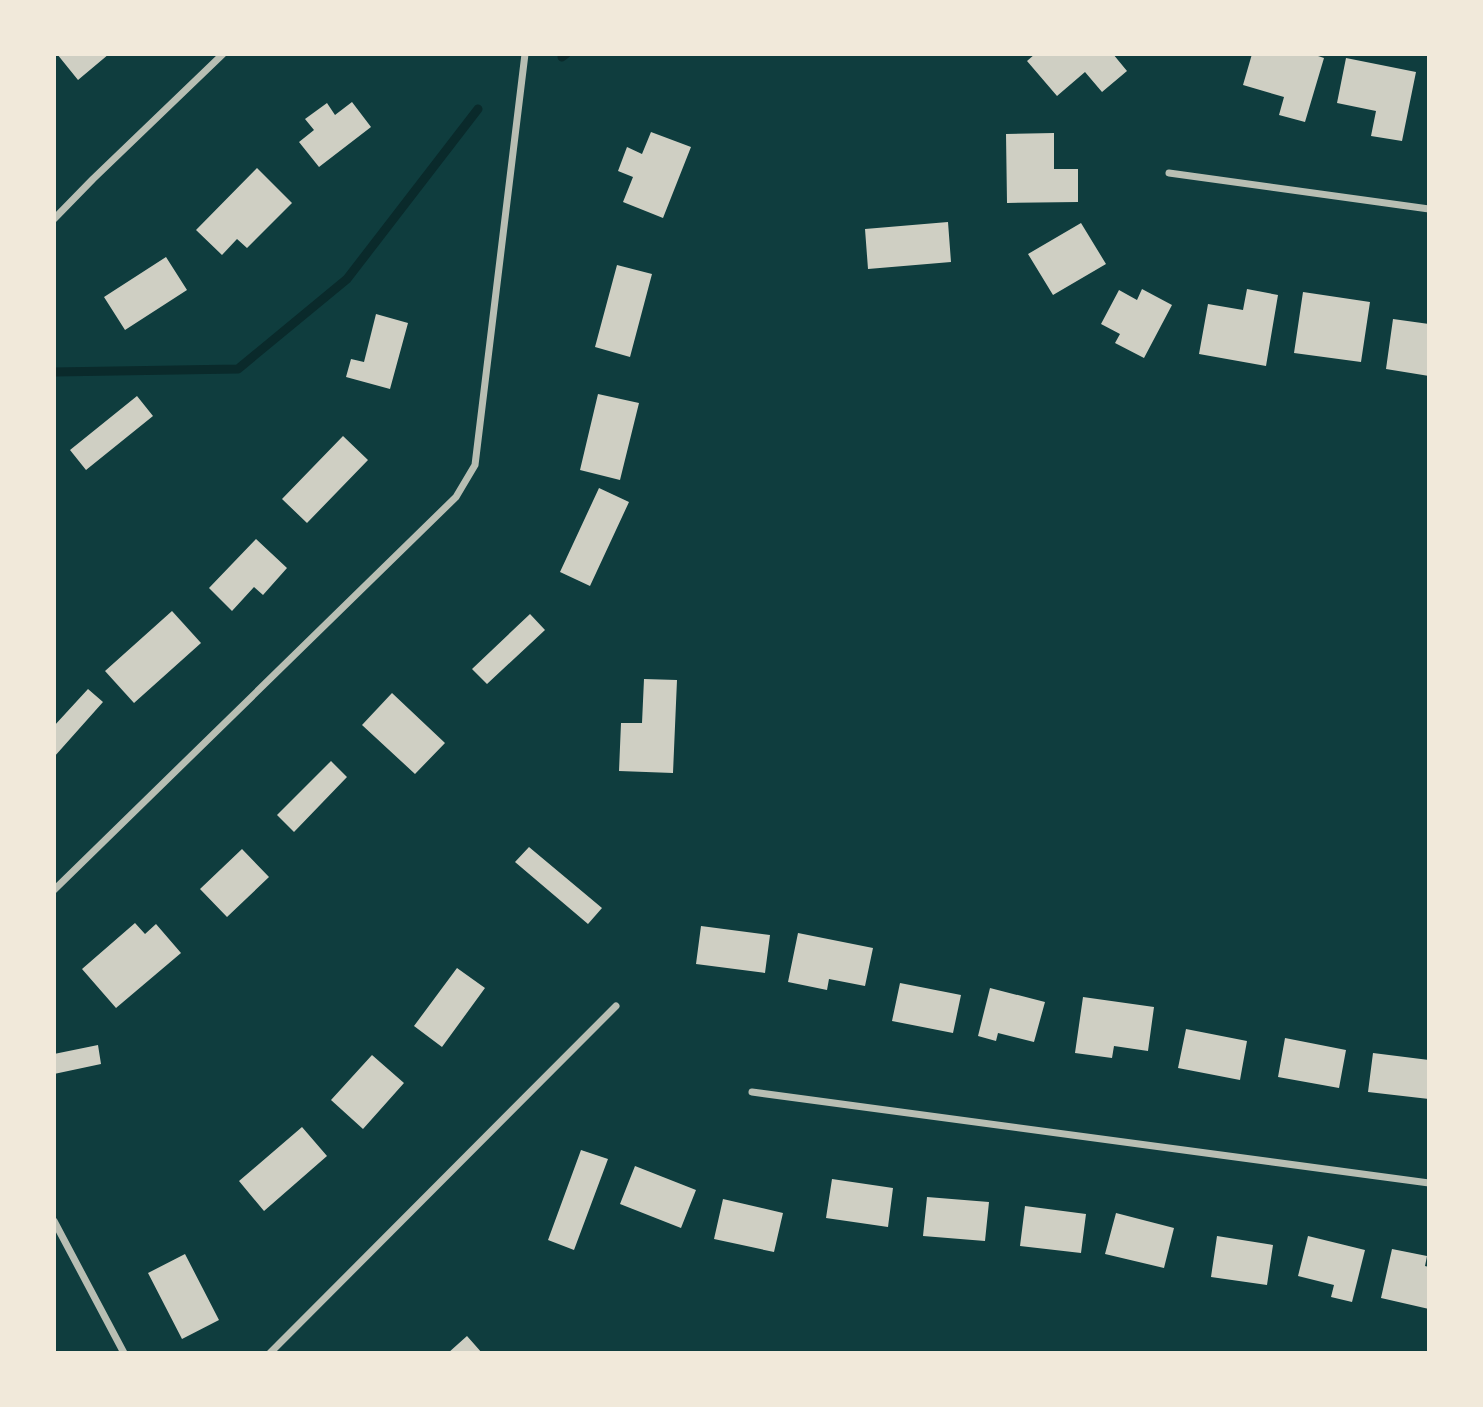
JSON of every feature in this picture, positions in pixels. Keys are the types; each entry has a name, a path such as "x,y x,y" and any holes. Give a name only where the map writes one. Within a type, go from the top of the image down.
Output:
{"street":[{"path":"54,219 223,54"},
{"path":"54,890 456,497 475,466 525,54"},
{"path":"1169,173 1429,209"},
{"path":"271,1353 615,1006"},
{"path":"752,1092 1429,1183"},
{"path":"54,1221 124,1353"}],"building":[{"path":"57,54 109,54 78,80"},
{"path":"1035,54 1113,54 1127,71 1102,92 1085,72 1057,96 1027,61"},
{"path":"1252,54 1312,54 1324,58 1305,122 1279,115 1284,97 1243,85"},
{"path":"1346,58 1416,72 1402,141 1371,136 1376,111 1337,103"},
{"path":"352,102 371,127 319,167 299,142 314,130 305,119 327,103 335,115"},
{"path":"651,132 691,147 663,218 623,202 633,177 618,171 627,147 642,154"},
{"path":"1054,133 1054,169 1078,169 1078,202 1007,203 1006,134"},
{"path":"257,168 292,203 247,248 237,239 222,255 196,230"},
{"path":"948,222 951,262 868,269 865,229"},
{"path":"1081,223 1106,264 1053,295 1028,254"},
{"path":"166,257 187,290 125,330 104,297"},
{"path":"617,265 652,274 630,357 595,347"},
{"path":"1142,289 1172,305 1144,358 1115,343 1120,334 1101,324 1119,290 1137,300"},
{"path":"1247,289 1278,295 1266,366 1199,354 1208,304 1243,310"},
{"path":"1303,292 1370,302 1361,362 1294,353"},
{"path":"376,314 408,323 390,389 346,377 351,359 364,362"},
{"path":"1393,319 1429,324 1429,376 1386,369"},
{"path":"598,394 639,403 620,480 580,470"},
{"path":"137,396 153,416 86,470 70,450"},
{"path":"343,436 368,460 307,523 282,499"},
{"path":"599,488 629,502 590,586 560,572"},
{"path":"256,539 287,568 263,595 254,587 232,611 209,588"},
{"path":"172,611 201,643 134,703 105,671"},
{"path":"530,614 545,630 487,684 472,669"},
{"path":"644,679 677,680 673,773 619,771 621,723 642,723"},
{"path":"88,689 103,702 54,757 54,726"},
{"path":"392,693 445,743 415,774 362,725"},
{"path":"331,761 347,777 294,832 277,815"},
{"path":"529,847 602,908 588,924 515,862"},
{"path":"242,849 269,877 227,917 200,889"},
{"path":"135,923 145,934 156,924 181,953 116,1008 82,969"},
{"path":"701,926 770,935 765,973 696,964"},
{"path":"798,933 873,948 865,986 829,979 827,990 788,982"},
{"path":"457,968 485,988 442,1047 414,1026"},
{"path":"900,983 961,995 953,1033 892,1021"},
{"path":"990,988 1045,1002 1034,1042 998,1033 996,1041 978,1036"},
{"path":"1083,997 1154,1007 1148,1051 1114,1046 1112,1058 1075,1053"},
{"path":"1186,1029 1247,1041 1240,1080 1178,1068"},
{"path":"1285,1038 1346,1050 1339,1088 1278,1077"},
{"path":"98,1045 101,1064 54,1074 54,1054"},
{"path":"1373,1053 1429,1060 1429,1099 1368,1092"},
{"path":"372,1055 404,1083 363,1129 331,1100"},
{"path":"302,1127 327,1156 264,1211 239,1181"},
{"path":"581,1150 608,1159 574,1250 548,1240"},
{"path":"635,1166 696,1190 681,1228 620,1204"},
{"path":"832,1179 893,1188 888,1227 826,1218"},
{"path":"927,1197 989,1202 985,1241 923,1236"},
{"path":"723,1199 783,1213 774,1252 714,1239"},
{"path":"1025,1206 1086,1214 1081,1253 1020,1246"},
{"path":"1116,1213 1174,1228 1164,1268 1105,1254"},
{"path":"1217,1236 1273,1245 1267,1285 1211,1277"},
{"path":"1308,1236 1365,1250 1352,1302 1331,1297 1334,1285 1298,1276"},
{"path":"1392,1249 1427,1256 1425,1266 1429,1267 1429,1309 1381,1298"},
{"path":"185,1254 219,1320 182,1339 148,1273"},
{"path":"467,1336 482,1353 448,1353"}],"waterway":[{"path":"562,57 566,54"},
{"path":"54,372 238,369 347,279 478,109"}]}
